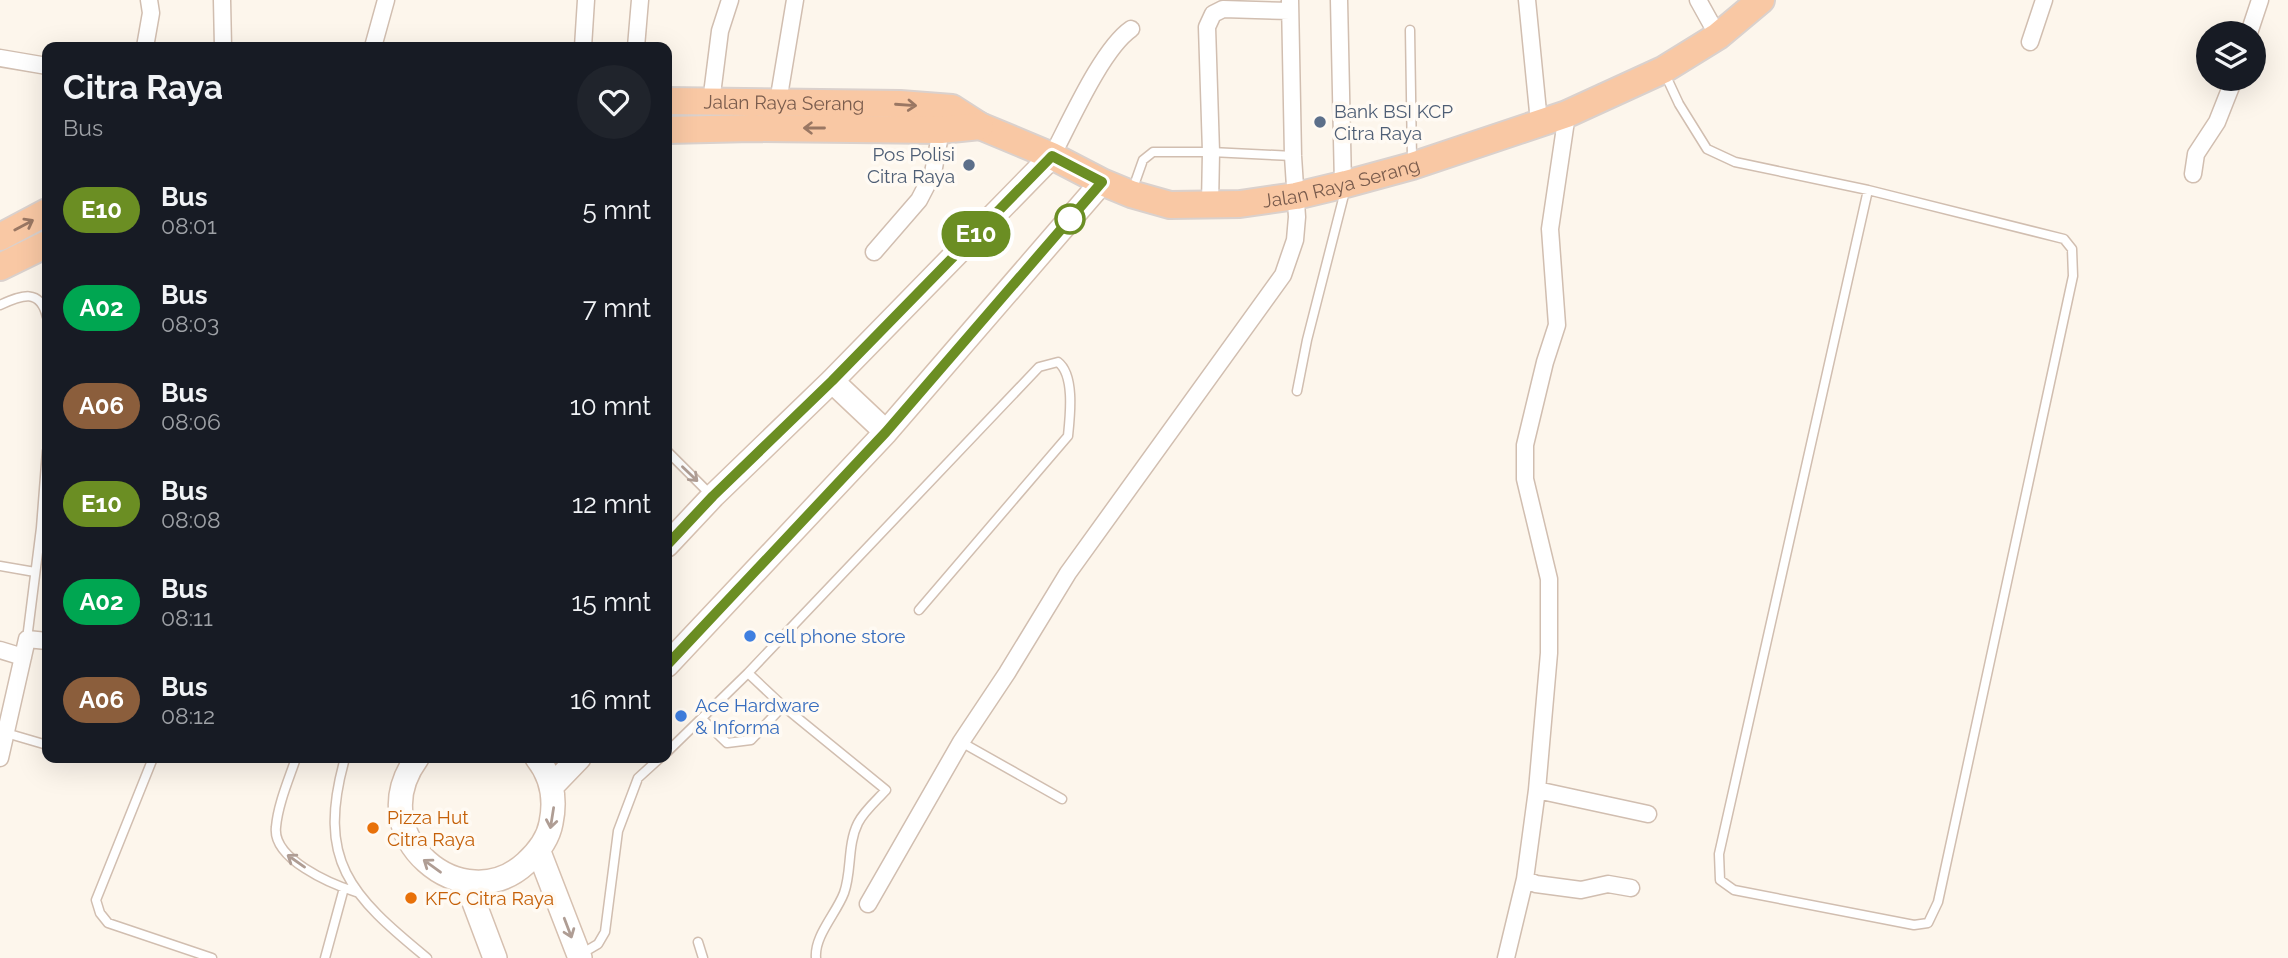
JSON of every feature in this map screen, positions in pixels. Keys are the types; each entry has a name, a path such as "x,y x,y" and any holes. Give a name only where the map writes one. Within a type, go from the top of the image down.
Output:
{"highway":[{"name":"Jalan Raya Serang","path":"672,101 900,104 952,108 980,126 1052,156 1131,194 1170,205 1210,205 1296,197 1345,185 1412,166 1567,114 1663,70 1718,36 1757,1"},
{"name":"Jalan Raya Serang","path":"672,130 941,130 980,126"},
{"path":"0,237 42,215"},
{"path":"0,267 42,246"}],"main road":[{"path":"672,540 1052,156"},
{"path":"672,660 886,432 1102,182"},
{"path":"832,381 886,432"},
{"path":"413,763 408,770 401,793 401,818 408,841 423,860 443,874 466,881 494,880 519,870 539,852 550,831 554,809 552,786 541,763"},
{"path":"552,786 574,763"},
{"path":"539,852 579,957"},
{"path":"466,881 495,958"}],"street":[{"path":"146,42 151,13 149,0"},
{"path":"222,0 223,42"},
{"path":"374,42 386,0"},
{"path":"583,42 586,0"},
{"path":"636,42 640,0"},
{"path":"711,102 720,32 730,0"},
{"path":"778,102 795,0"},
{"path":"1339,0 1345,185"},
{"path":"1527,0 1539,122"},
{"path":"1698,0 1718,36"},
{"path":"2030,42 2044,0"},
{"path":"2253,21 2260,0"},
{"path":"868,904 961,742 1068,573 1283,275 1295,240 1290,5 1223,9 1213,14 1207,27 1210,205"},
{"path":"1052,156 1108,54 1120,37 1131,29"},
{"path":"0,58 42,65"},
{"path":"2193,174 2196,154 2217,122 2229,91"},
{"path":"1511,956 1537,790 1549,653 1549,579 1527,492 1525,445 1542,373 1557,325 1550,229 1567,114"},
{"path":"874,252 919,200 933,173 941,130"},
{"path":"0,758 27,639 42,640"},
{"path":"0,650 23,657"},
{"path":"1537,790 1648,814"},
{"path":"1525,879 1536,884 1581,890 1608,884 1631,888"}],"lane":[{"path":"1410,30 1412,166"},
{"path":"1663,70 1679,104 1707,149 1735,162 1868,190 2064,239 2072,249 2073,276 1938,902 1928,923 1914,925 1734,890 1720,880 1719,854 1868,190"},
{"path":"1131,194 1143,160 1153,152 1293,156"},
{"path":"1297,391 1345,185"},
{"path":"0,305 22,297 35,297 42,305"},
{"path":"672,747 748,673 1039,367 1058,362 1065,367 1068,379 1068,436 919,610"},
{"path":"672,457 713,496"},
{"path":"27,639 42,507"},
{"path":"0,566 36,572"},
{"path":"748,673 783,706 887,790 858,822 853,837 847,884 817,943 816,958"},
{"path":"702,719 727,743 739,743 751,740 783,706"},
{"path":"6,733 42,743"},
{"path":"961,742 1062,799"},
{"path":"151,763 96,900 100,913 108,923 212,958"},
{"path":"295,763 275,829 282,851 295,862 356,892"},
{"path":"344,763 336,790 334,837 345,872 356,892 397,934 427,958"},
{"path":"579,957 598,944 605,932 618,831 638,778 654,763"},
{"path":"325,958 344,888"},
{"path":"698,942 704,958"}],"bus line":[{"name":"E10","path":"672,540 1052,156 1102,182 886,432 672,660"}],"place":[{"name":"Bank BSI KCP Citra Raya","path":"1320,122"},
{"name":"Pos Polisi Citra Raya","path":"969,165"},
{"name":"cell phone store","path":"750,636"},
{"name":"Ace Hardware & Informa","path":"681,716"},
{"name":"Pizza Hut Citra Raya","path":"373,828"},
{"name":"KFC Citra Raya","path":"411,898"}]}
